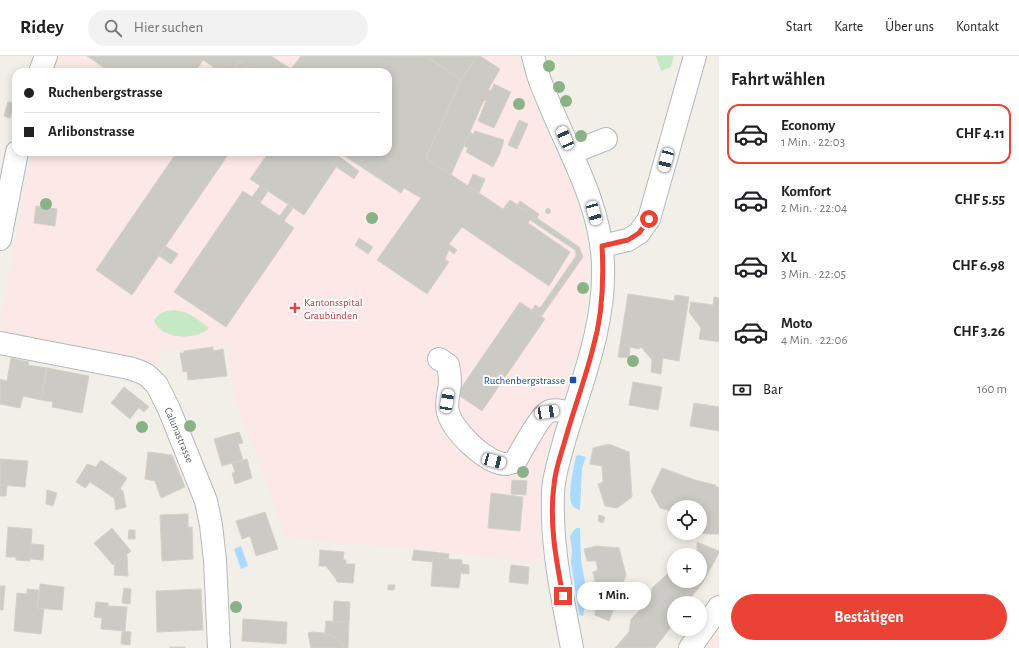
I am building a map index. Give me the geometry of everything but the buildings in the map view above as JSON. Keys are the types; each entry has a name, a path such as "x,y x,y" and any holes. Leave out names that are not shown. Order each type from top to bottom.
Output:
{"street":[{"path":"42,68 46,56"},
{"path":"533,56 542,88 563,146 591,201 602,246 604,282 598,329 572,414 554,484 553,504 555,553 572,648"},
{"path":"602,246 628,240 639,233 649,219 695,56"},
{"path":"563,146 606,139"},
{"path":"1,232 10,159"},
{"name":"Calunastrasse","path":"0,343 129,368 148,376 157,385 169,409 206,501 211,525 215,560 219,648"},
{"path":"439,359 448,366 450,381 447,401 448,410 454,426 474,448 494,461 505,464 515,462 547,412 558,410 572,414"},
{"path":"690,648 719,607"}],"shaded area":[{"name":"Kantonsspital Graubünden","path":"63,56 519,56 533,100 571,185 579,208 588,249 588,288 582,337 541,471 539,514 543,563 411,548 373,546 286,537 236,401 227,346 162,351 158,371 4,334 0,327 31,156 392,156 392,68 59,68"},
{"path":"719,627 719,648 704,648 706,645"}],"green space":[{"path":"656,56 674,56 671,67 661,71"},
{"path":"177,310 184,312 196,318 209,328 196,335 187,336 171,335 163,332 154,320 161,313"}],"water":[{"path":"579,455 586,457 582,468 580,510 573,506 570,498 575,460 576,456"},
{"path":"577,528 580,528 581,559 587,596 583,616 579,615 571,562 572,551 570,536"},
{"path":"241,546 248,566 241,569 234,549"}],"place":[{"name":"Kantonsspital Graubünden","path":"295,308"},
{"name":"Ruchenbergstrasse","path":"573,380"}],"route":[{"path":"563,596 555,553 553,526 554,484 570,422 598,329 604,282 602,246 628,240 639,233 649,219"}]}
